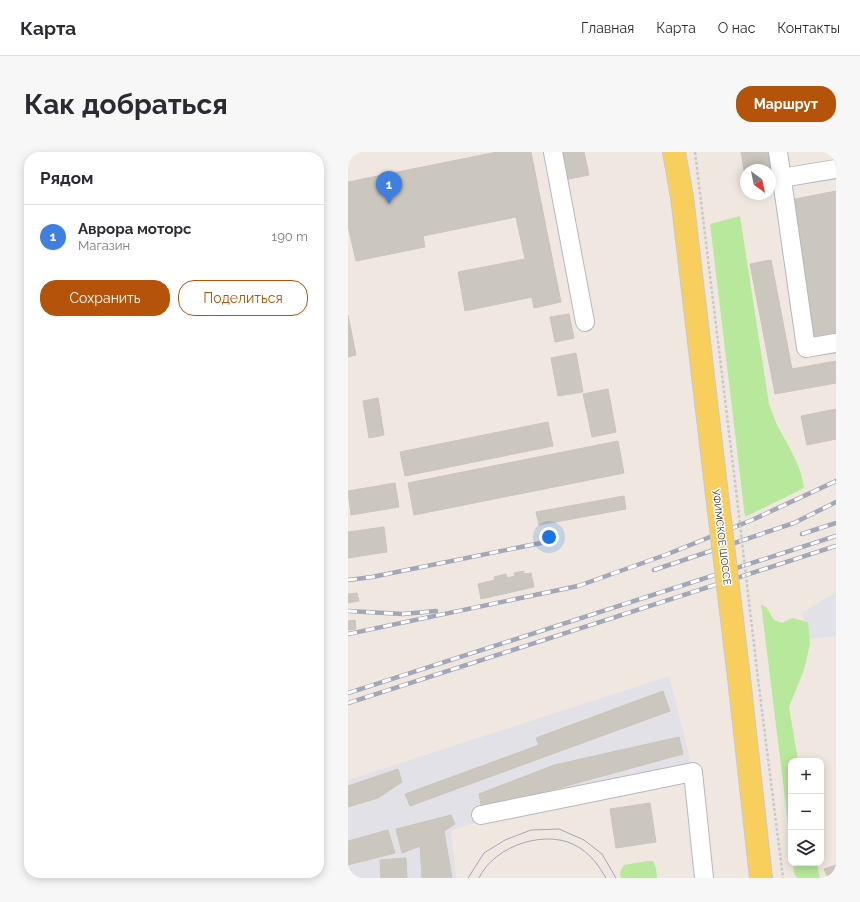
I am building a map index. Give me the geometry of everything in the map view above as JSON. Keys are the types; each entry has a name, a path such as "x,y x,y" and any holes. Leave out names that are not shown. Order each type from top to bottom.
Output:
{"main road":[{"name":"УФИМСКОЕ ШОССЕ","path":"666,152 682,197"},
{"name":"УФИМСКОЕ ШОССЕ","path":"674,152 726,492 749,678 762,876"}],"lane":[{"path":"553,152 585,322"},
{"path":"778,152 806,348 836,343"},
{"path":"781,178 836,169"},
{"path":"481,814 693,772 704,878"}],"path":[{"path":"695,152 726,492 749,678 783,878"}],"shaded area":[{"path":"836,592 836,636 808,639 802,613"},
{"path":"669,676 691,762 451,830 456,878 348,878 348,780"}],"green space":[{"path":"740,216 769,404 777,425 797,463 804,488 745,517 710,224"},
{"path":"761,604 767,608 774,620 782,623 792,618 808,622 810,644 804,670 789,707 798,758 788,758 788,823"},
{"path":"653,861 656,868 657,878 621,878 620,873 624,865"},
{"path":"793,866 818,866 820,878 797,878 794,873"}],"building":[{"path":"497,152 531,152 561,302 534,308 532,297 465,311 458,272 525,259 516,217 423,236 425,247 356,261 348,226 348,182"},
{"path":"553,152 584,152 589,175 559,181"},
{"path":"741,152 768,152 770,164 743,164"},
{"path":"836,191 836,334 814,338 790,200"},
{"path":"771,260 792,369 836,361 836,383 775,394 750,264"},
{"path":"569,314 574,338 555,342 550,317"},
{"path":"348,315 356,355 348,357"},
{"path":"576,353 583,392 558,396 551,358"},
{"path":"608,389 616,432 592,437 583,394"},
{"path":"378,398 384,435 369,438 363,401"},
{"path":"836,409 836,439 807,445 801,416"},
{"path":"548,422 553,446 405,476 400,452"},
{"path":"618,441 624,473 414,515 408,483"},
{"path":"395,483 399,507 351,515 348,491"},
{"path":"624,496 626,509 539,525 536,512"},
{"path":"384,527 387,552 348,558 348,532"},
{"path":"524,571 524,574 531,573 534,587 481,599 478,584 495,580 494,577 506,574 507,578 515,576 514,573"},
{"path":"357,593 359,601 348,603 348,594"},
{"path":"355,620 356,629 348,630 348,621"},
{"path":"663,691 670,711 410,806 405,794 539,745 536,738"},
{"path":"679,737 683,754 482,809 479,794 554,765"},
{"path":"398,769 402,782 378,798 348,807 348,786"},
{"path":"650,803 656,842 616,848 610,809"},
{"path":"451,815 455,824 444,831 452,878 422,878 420,846 402,853 396,829"},
{"path":"388,830 395,853 348,865 348,841"},
{"path":"406,858 407,878 381,878 380,860"},
{"path":"836,865 836,872 827,876 824,869"}],"tram line":[{"path":"468,878 484,853 505,840 531,830 559,829 584,840 602,854 616,878"},
{"path":"479,878 486,866 509,848 538,840 553,839 567,842 580,848 595,862 606,878"}],"railway":[{"path":"348,634 578,586 668,554 752,520 836,481"},
{"path":"654,570 794,523 836,502"},
{"path":"802,534 836,523"},
{"path":"348,693 836,536"},
{"path":"348,580 372,577 541,543"},
{"path":"348,703 836,546"},
{"path":"348,611 403,614 436,611"}],"place":[{"name":"Аврора моторс","path":"389,204"}]}
